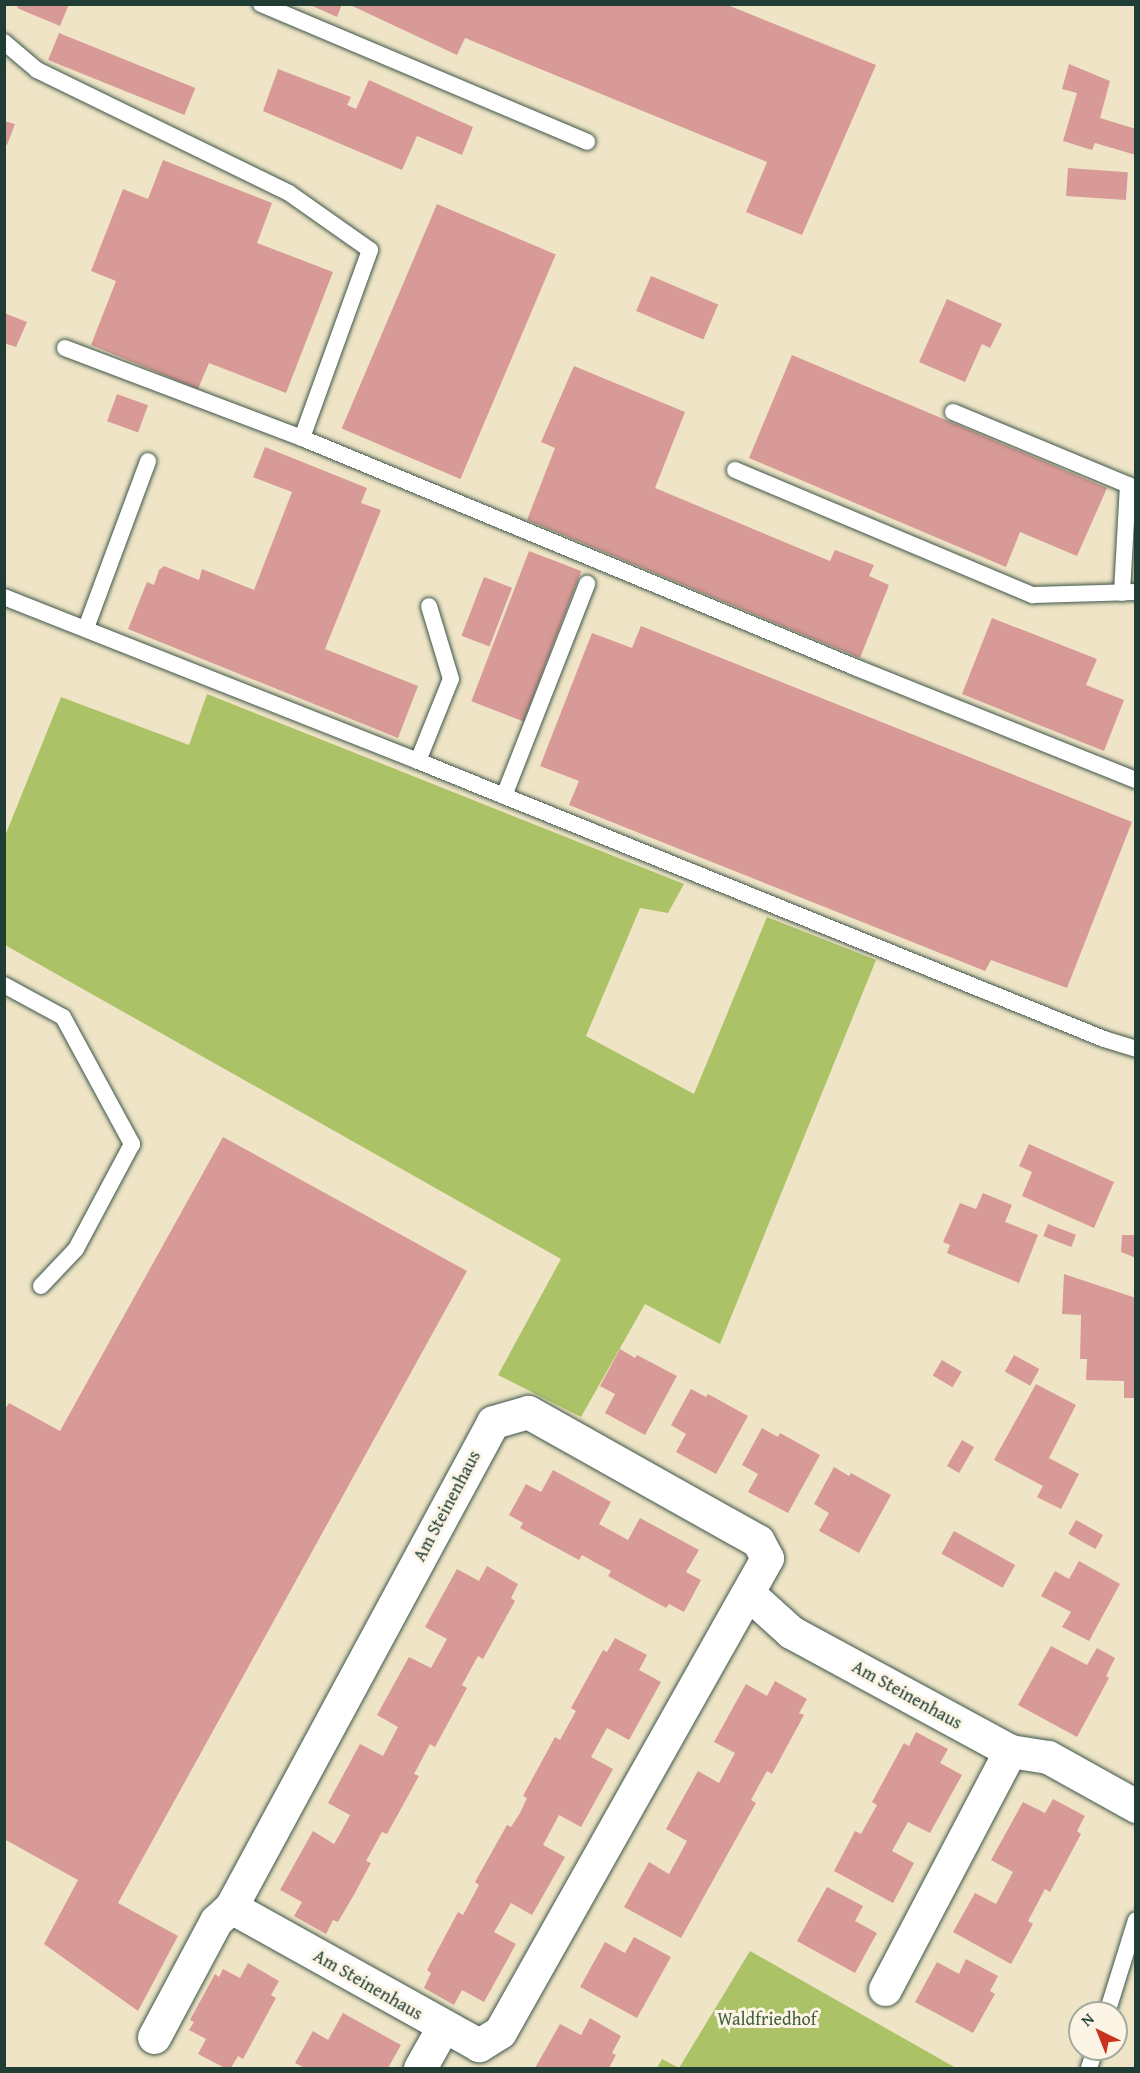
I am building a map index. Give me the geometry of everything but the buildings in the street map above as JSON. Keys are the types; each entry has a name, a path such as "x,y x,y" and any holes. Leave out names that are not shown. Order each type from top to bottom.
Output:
{"street":[{"name":"Am Steinenhaus","path":"154,2037 216,1921 231,1907 493,1422 528,1412 758,1541 767,1558 749,1593 500,2032 479,2045 231,1907"},
{"name":"Am Steinenhaus","path":"749,1593 791,1632 1010,1751 1048,1757 1136,1806"},
{"path":"885,1989 1010,1751"},
{"name":"Am Steinenhaus","path":"420,2068 443,2027"}],"lane":[{"path":"261,4 587,142"},
{"path":"4,42 37,70 289,193 370,250 302,438"},
{"path":"65,348 302,438 857,668 1136,780"},
{"path":"735,470 1033,595 1129,592 1128,484 954,412"},
{"path":"86,628 148,461"},
{"path":"504,796 587,584"},
{"path":"4,597 418,761 1104,1039 1136,1049"},
{"path":"418,761 451,679 429,606"},
{"path":"4,985 63,1017 132,1144 76,1249 41,1286"},
{"path":"1111,2001 1136,1920"}],"green space":[{"path":"207,694 684,884 668,913 640,908 586,1036 694,1094 767,917 876,960 720,1344 645,1304 581,1417 498,1375 561,1259 5,945 5,836 61,697 189,745"},
{"name":"Waldfriedhof","path":"750,1951 956,2068 679,2068"},
{"path":"662,2059 679,2068 657,2068"}]}
